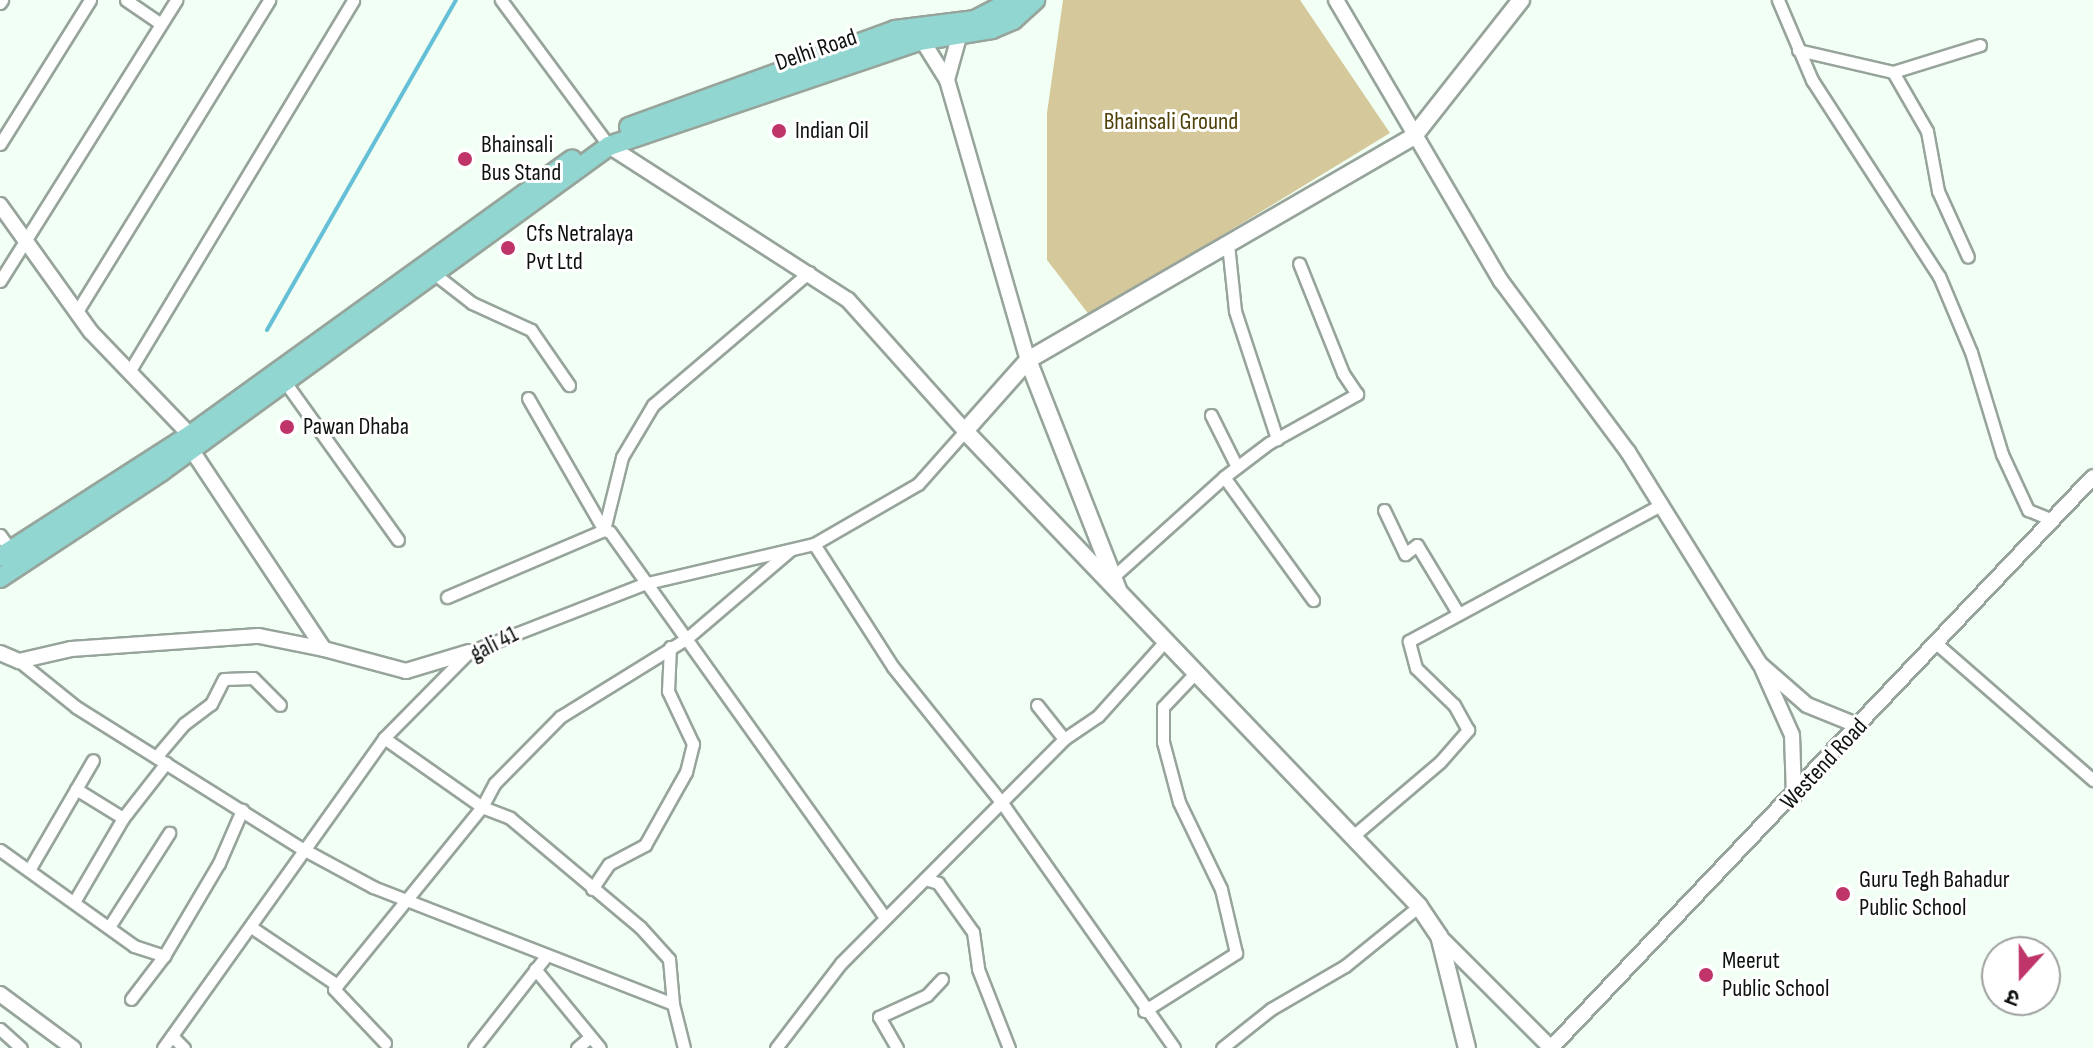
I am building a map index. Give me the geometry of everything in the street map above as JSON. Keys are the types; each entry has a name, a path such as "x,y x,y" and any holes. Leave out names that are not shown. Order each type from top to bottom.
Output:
{"main road":[{"path":"963,29 1013,0"},
{"path":"963,29 1013,20 1035,0"},
{"path":"1467,1048 1439,936 1419,906 1167,639 1122,600 965,431 1028,360 1414,136 1521,0"},
{"name":"Delhi Road","path":"606,142 917,34 963,29"},
{"path":"4,547 190,442 285,382 606,142"},
{"path":"0,578 190,442 373,298 606,142"},
{"path":"1028,360 1122,600"}],"street":[{"path":"0,144 90,0"},
{"path":"126,0 161,24"},
{"path":"0,281 26,245 176,0"},
{"path":"76,313 269,0"},
{"path":"129,372 353,0"},
{"path":"501,0 606,142 848,300 965,431"},
{"path":"1336,0 1501,281 1661,505 1760,664 1792,735 1794,796"},
{"path":"1778,0 1812,80 1939,276 1971,352 2002,454 2028,510 2053,520"},
{"path":"947,80 963,29"},
{"path":"917,34 947,80 1028,360"},
{"path":"1798,50 1893,72 1980,45"},
{"path":"1893,72 1927,131 1938,191 1968,257"},
{"path":"0,205 76,313 190,442 324,649"},
{"path":"1228,244 1235,311 1277,439"},
{"path":"1113,577 1237,467 1277,439 1357,394 1343,373 1299,263"},
{"path":"432,272 472,303 531,330 569,385"},
{"path":"604,530 622,457 653,405 809,272"},
{"path":"285,382 398,540"},
{"path":"528,398 604,530 686,639 885,918"},
{"path":"1211,415 1237,467"},
{"name":"gali 41","path":"163,1048 251,927 301,848 384,738 469,652 643,584 814,544 918,484 965,431"},
{"path":"1224,477 1313,600"},
{"name":"Westend Road","path":"1551,1048 1794,796 2093,477"},
{"path":"1353,836 1440,762 1468,730 1454,705 1416,668 1409,641 1661,505"},
{"path":"1384,510 1405,554 1417,545 1458,613"},
{"path":"447,597 604,530"},
{"path":"814,544 902,678 1002,803 1144,1011 1174,1048"},
{"path":"384,1046 334,989 482,807 495,783 560,717 686,639 792,548"},
{"path":"19,661 71,649 259,636 324,649 406,671 469,652"},
{"path":"776,1048 841,963 1064,739 1098,716 1167,639"},
{"path":"1937,644 2093,780"},
{"path":"592,889 609,864 645,845 686,772 693,744 668,691 670,647"},
{"path":"0,653 19,661 76,707 301,848 405,899 673,1004"},
{"path":"1760,664 1807,705 1859,726"},
{"path":"1144,1011 1236,953 1221,889 1179,802 1163,742 1163,707 1176,687 1197,671"},
{"path":"74,902 123,818 184,724 211,704 224,679 253,678 280,705"},
{"path":"1037,705 1064,739"},
{"path":"384,738 482,807 510,818 640,927 669,959 673,1004 684,1048"},
{"path":"29,870 93,760"},
{"path":"76,789 123,818"},
{"path":"131,999 164,956 219,863 242,810"},
{"path":"109,927 169,833"},
{"path":"0,850 134,946 164,956"},
{"path":"925,879 938,883 973,932 978,969 1009,1048"},
{"path":"1222,1048 1271,1009 1368,950 1419,906"},
{"path":"251,927 337,985"},
{"path":"1439,936 1551,1048"},
{"path":"474,1048 547,955"},
{"path":"535,969 600,1048"},
{"path":"897,1048 879,1017 927,995 942,979"},
{"path":"0,994 73,1048"},
{"path":"0,1029 21,1048"},
{"path":"172,1036 184,1048"},
{"path":"577,1048 590,1037"}],"green space":[{"name":"Bhainsali Ground","path":"1063,0 1300,0 1390,133 1090,316 1047,260 1047,113"}],"waterway":[{"path":"267,330 456,0"}],"place":[{"name":"Indian Oil","path":"779,131"},
{"name":"Bhainsali Bus Stand","path":"465,159"},
{"name":"Cfs Netralaya Pvt Ltd","path":"508,248"},
{"name":"Pawan Dhaba","path":"287,427"},
{"name":"Guru Tegh Bahadur Public School","path":"1843,894"},
{"name":"Meerut Public School","path":"1706,975"}]}
